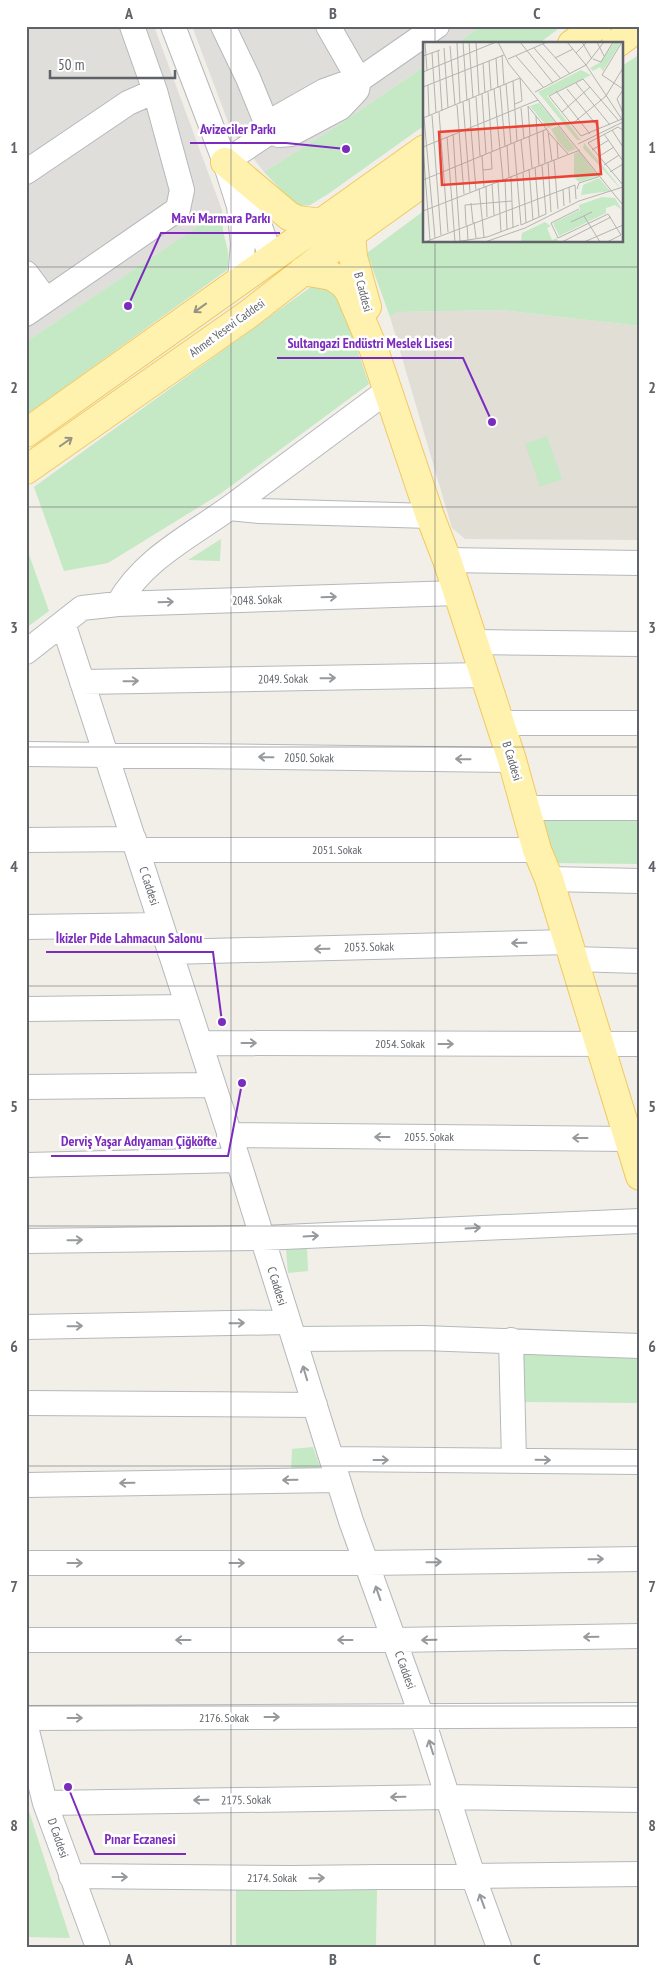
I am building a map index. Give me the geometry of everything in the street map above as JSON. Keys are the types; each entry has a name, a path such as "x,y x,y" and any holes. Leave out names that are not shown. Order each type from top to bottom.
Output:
{"main road":[{"path":"575,42 596,26"},
{"path":"619,42 640,26"},
{"path":"26,433 423,150"},
{"path":"225,162 289,216 298,220 321,223"},
{"name":"Ahmet Yesevi Caddesi","path":"26,470 250,313 351,234 423,182"},
{"name":"B Caddesi","path":"351,234 353,257 372,330 374,350"},
{"path":"250,313 269,277 272,259"},
{"name":"B Caddesi","path":"303,271 332,276 344,284 350,293 374,350 485,675 527,808 537,850 549,879 600,1045 630,1124 640,1176"}],"street":[{"path":"26,314 178,209 182,190 155,92 132,26"},
{"path":"173,26 225,162 239,206 243,232 240,280"},
{"path":"223,26 248,78 270,132"},
{"path":"328,26 359,80"},
{"path":"225,162 270,132 280,116 324,91 359,80 437,26"},
{"path":"26,172 128,103 155,92"},
{"path":"225,162 250,202 272,259"},
{"path":"26,273 46,300"},
{"path":"118,604 128,586 147,566 387,391"},
{"path":"229,508 259,511 430,516"},
{"path":"447,560 640,563"},
{"name":"2048. Sokak","path":"26,652 82,608 118,604 457,593"},
{"name":"C Caddesi","path":"63,623 238,1160 335,1470 422,1717 473,1876 499,1947"},
{"path":"474,642 640,644"},
{"name":"2049. Sokak","path":"82,682 485,675"},
{"path":"500,723 640,723"},
{"name":"2050. Sokak","path":"26,754 512,760"},
{"path":"527,808 640,808"},
{"name":"2051. Sokak","path":"26,840 135,845 537,850"},
{"path":"549,879 640,881"},
{"path":"26,927 161,925"},
{"name":"2053. Sokak","path":"170,952 570,951 640,961"},
{"path":"26,1009 188,1007"},
{"name":"2054. Sokak","path":"200,1043 640,1044"},
{"path":"26,1087 213,1085"},
{"name":"2055. Sokak","path":"229,1136 630,1124"},
{"path":"26,1165 238,1160"},
{"path":"26,1240 262,1238 640,1220"},
{"path":"26,1327 291,1330 423,1338 640,1346"},
{"path":"511,1340 514,1460"},
{"path":"26,1404 315,1405"},
{"path":"26,1484 514,1460 640,1462"},
{"path":"26,1563 368,1564 640,1559"},
{"path":"26,1640 394,1640 640,1636"},
{"name":"2176. Sokak","path":"26,1718 640,1715"},
{"name":"D Caddesi","path":"26,1727 32,1774 45,1803 98,1947"},
{"name":"2175. Sokak","path":"45,1803 447,1797 640,1800"},
{"name":"2174. Sokak","path":"71,1876 292,1878 640,1874"}],"shaded area":[{"path":"26,26 154,26 222,210 26,342"},
{"path":"192,26 481,26 459,42 423,42 423,67 337,126 264,172 231,130"},
{"path":"502,310 640,326 640,540 465,539 452,528 390,317 397,312"}],"green space":[{"path":"481,26 562,26 541,42 459,42"},
{"path":"640,54 640,326 502,310 397,312 390,317 367,253 423,211 423,242 624,242 624,65"},
{"path":"423,67 423,126 310,205 302,206 294,203 264,172 337,126"},
{"path":"222,210 222,223 228,254 227,270 26,415 26,342"},
{"path":"315,284 336,287 369,384 220,494 108,563 64,571 34,487"},
{"path":"547,436 562,479 540,487 525,444"},
{"path":"221,539 220,561 188,560"},
{"path":"26,546 49,611 26,628"},
{"path":"532,812 640,812 640,864 549,863"},
{"path":"307,1248 308,1271 288,1273 286,1249"},
{"path":"640,1348 640,1403 524,1402 524,1349"},
{"path":"313,1447 321,1470 291,1472 292,1449"},
{"path":"26,1802 70,1938 26,1937"},
{"path":"236,1889 377,1889 376,1945 236,1945"}],"place":[{"name":"Avizeciler Parkı","path":"346,149"},
{"name":"Mavi Marmara Parkı","path":"128,306"},
{"name":"Sultangazi Endüstri Meslek Lisesi","path":"492,422"},
{"name":"İkizler Pide Lahmacun Salonu","path":"222,1022"},
{"name":"Derviş Yaşar Adıyaman Çiğköfte","path":"242,1083"},
{"name":"Pınar Eczanesi","path":"68,1787"}]}
